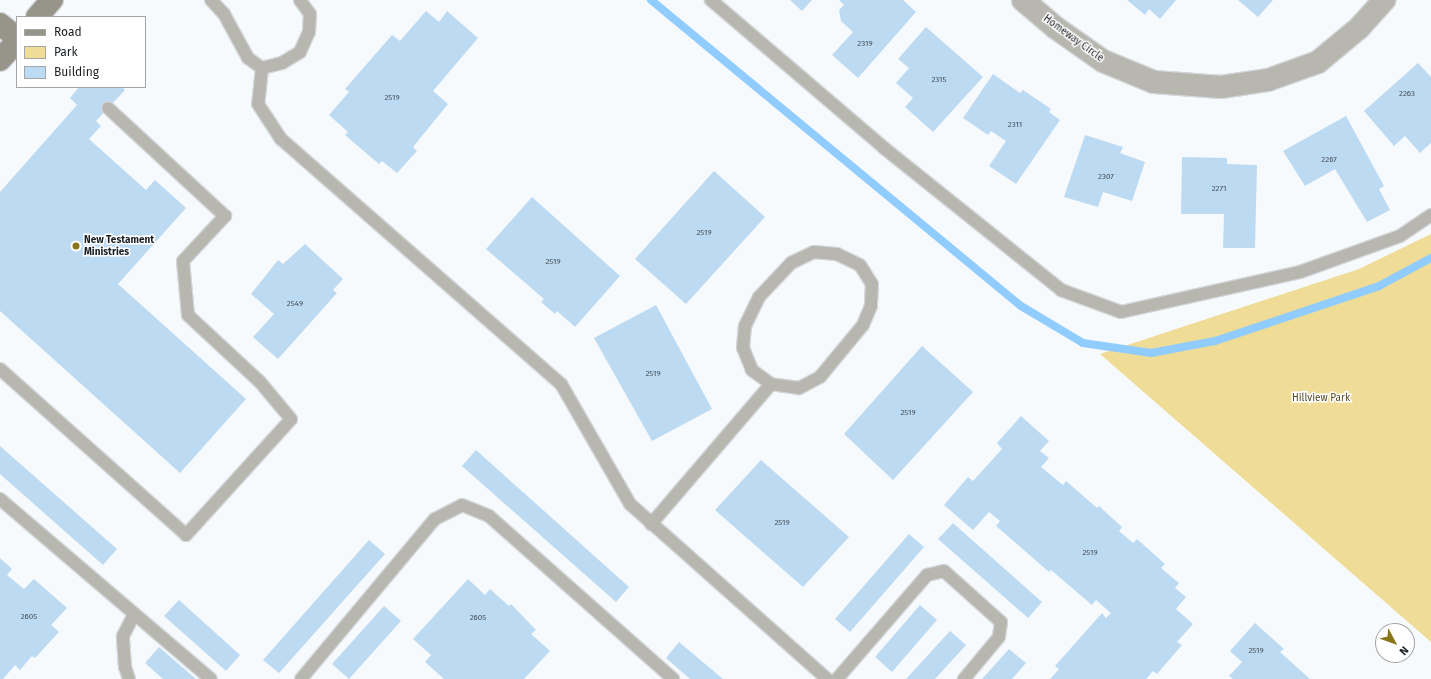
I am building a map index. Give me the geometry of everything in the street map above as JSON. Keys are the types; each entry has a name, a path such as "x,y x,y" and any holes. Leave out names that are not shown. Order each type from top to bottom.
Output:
{"main road":[{"path":"38,16 52,0"},
{"path":"0,24 16,37"},
{"path":"0,60 16,42"}],"street":[{"name":"Homeway Circle","path":"1023,0 1056,28 1103,61 1154,82 1221,87 1268,80 1318,62 1359,28 1384,0"}],"lane":[{"path":"211,0 224,14 248,58 262,68 282,63 300,52 309,32 310,14 300,0"},
{"path":"711,0 884,148 1061,290 1121,312 1300,272 1400,236 1431,214"},
{"path":"262,68 258,104 281,139 561,384 630,504 827,679"},
{"path":"0,369 186,535 291,419 260,382 188,315 183,261 225,216 108,108"},
{"path":"814,252 837,254 860,265 872,284 871,306 863,325 820,377 799,388 771,384 752,370 743,348 745,326 760,297 791,263 814,252"},
{"path":"651,524 771,384"},
{"path":"0,499 211,679"},
{"path":"301,679 435,519 462,505 489,516 673,679"},
{"path":"837,679 927,575 944,571 1001,622 999,638 964,679"},
{"path":"129,679 125,667 123,636 134,614"}],"green space":[{"name":"Hillview Park","path":"1431,234 1431,642 1415,628 1415,623 1409,623 1100,354 1359,269"}],"building":[{"path":"790,0 812,0 802,11"},
{"path":"839,0 903,0 916,12 858,78 832,55 853,32 841,21 839,10 844,5"},
{"path":"1127,0 1176,0 1160,19 1149,9 1145,15"},
{"path":"1238,0 1273,0 1258,17"},
{"path":"426,11 439,22 447,11 478,38 433,91 448,104 413,147 417,151 397,173 382,161 379,164 345,135 348,132 329,115 349,92 345,89 392,35 400,41"},
{"path":"926,27 983,77 933,132 905,107 913,98 896,83 909,68 898,59"},
{"path":"1418,63 1431,77 1431,143 1420,153 1405,136 1394,146 1364,111"},
{"path":"993,74 1020,93 1023,90 1051,109 1049,112 1060,120 1016,184 989,166 1006,141 991,131 988,135 963,118"},
{"name":"New Testament Ministries","path":"78,88 123,88 125,90 96,121 101,126 89,139 146,190 155,180 186,208 118,284 246,399 180,473 0,311 0,192 77,105 70,98"},
{"path":"1346,116 1384,186 1379,189 1390,210 1367,222 1335,169 1305,186 1283,151"},
{"path":"1085,135 1123,147 1120,153 1145,162 1132,201 1103,192 1098,207 1064,197"},
{"path":"1182,157 1227,158 1227,164 1257,165 1255,248 1223,248 1224,214 1181,214"},
{"path":"714,171 765,217 686,304 635,259"},
{"path":"532,197 620,276 575,327 557,311 555,314 541,302 544,299 486,249"},
{"path":"305,244 343,279 333,290 337,293 278,359 253,337 274,314 251,294 278,260 283,264"},
{"path":"656,305 712,409 652,441 594,338"},
{"path":"922,346 973,392 893,480 844,434"},
{"path":"1021,416 1049,441 1040,451 1049,458 1041,467 1063,485 1066,481 1097,508 1099,506 1122,527 1119,531 1133,543 1137,539 1165,564 1161,568 1179,583 1175,588 1186,597 1176,609 1193,624 1177,642 1182,645 1157,674 1153,671 1146,679 1050,679 1059,669 1055,666 1102,613 1106,618 1111,613 1096,600 1092,605 1051,570 1049,572 996,526 1000,521 989,512 973,530 944,505 968,477 973,481 1002,449 997,443"},
{"path":"0,446 117,549 103,565 0,474"},
{"path":"476,450 629,587 616,602 462,466"},
{"path":"761,460 849,537 803,587 715,510"},
{"path":"953,523 1042,602 1028,618 938,539"},
{"path":"909,534 924,547 850,632 835,619"},
{"path":"369,540 385,554 279,673 263,660"},
{"path":"0,558 12,569 7,575 24,589 34,579 67,608 51,625 59,632 35,658 32,656 20,670 15,665 3,679 0,679"},
{"path":"468,579 485,595 490,589 509,606 511,604 536,630 531,634 550,651 524,679 444,679 425,662 431,655 413,639"},
{"path":"179,600 240,655 226,671 164,616"},
{"path":"920,605 937,620 892,672 875,657"},
{"path":"384,606 401,621 349,679 332,664"},
{"path":"1255,623 1284,649 1280,652 1310,679 1233,679 1229,676 1242,662 1230,651"},
{"path":"950,631 966,645 935,679 906,679"},
{"path":"679,642 723,679 690,679 666,658"},
{"path":"159,647 196,679 163,679 145,663"},
{"path":"1009,649 1026,663 1012,679 982,679"}],"waterway":[{"path":"651,0 1021,306 1083,343 1151,353 1215,341 1379,286 1431,258"}],"place":[{"name":"New Testament Ministries","path":"76,246"}]}
